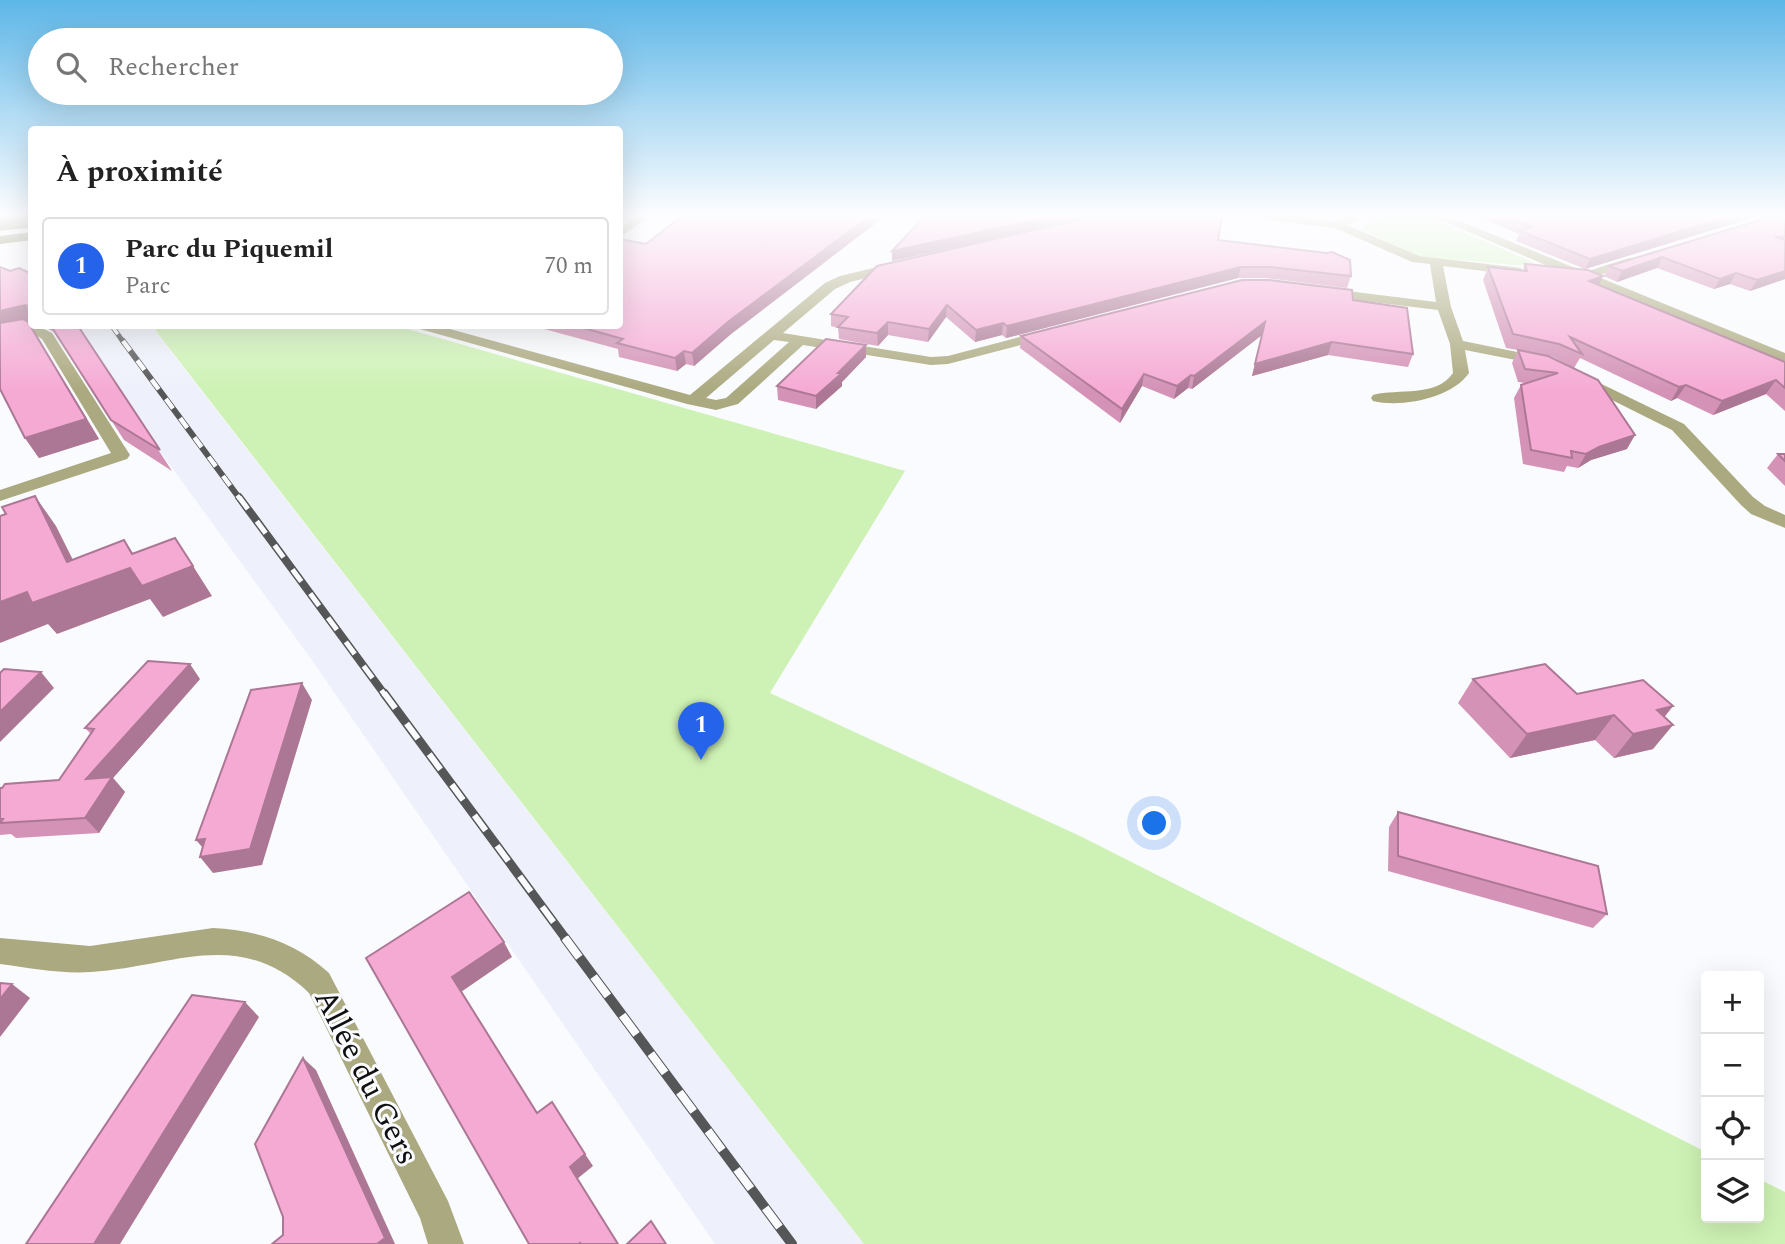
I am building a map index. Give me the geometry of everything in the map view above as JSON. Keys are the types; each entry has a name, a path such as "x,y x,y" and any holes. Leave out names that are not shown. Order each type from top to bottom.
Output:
{"street":[{"path":"693,401 837,282 868,274"},
{"path":"1379,398 1424,394 1453,384 1461,373 1457,344 1444,307 1438,274"},
{"path":"1562,274 1590,274"},
{"path":"1579,274 1785,358"},
{"path":"1307,290 1444,307"},
{"path":"436,329 693,401 716,405 732,401 800,340"},
{"path":"467,337 480,329"},
{"path":"0,339 38,330 47,336 121,455 0,496"},
{"path":"770,335 930,361 948,359 1058,331"},
{"path":"1457,344 1527,357 1562,370 1678,427 1747,501 1785,522"},
{"name":"Allée du Gers","path":"0,951 58,958 90,958 213,941 233,941 268,949 299,964 319,983 436,1213 446,1244"}],"shaded area":[{"path":"77,329 153,329 864,1244 715,1244 309,656 149,436"}],"green space":[{"path":"408,329 905,471 770,693 1080,836 1701,1149 1701,1223 1764,1223 1764,1182 1785,1192 1785,1244 864,1244 155,330"}],"building":[{"path":"0,274 28,274 28,306 0,311"},
{"path":"623,274 792,274 729,321 692,353 684,351 675,358 617,343 623,339 587,329 623,329"},
{"path":"869,274 1213,274 1007,326 1003,323 976,330 947,305 929,329 888,322 877,333 838,327 848,317 831,314"},
{"path":"1491,274 1598,274 1603,276 1589,281 1785,362 1785,388 1776,380 1722,401 1686,385 1679,387 1570,337 1582,354 1559,344 1513,334"},
{"path":"1707,274 1733,274 1720,279"},
{"path":"1739,274 1776,274 1757,280"},
{"path":"1242,280 1269,280 1352,290 1353,300 1407,308 1413,354 1332,342 1255,364 1265,322 1177,386 1144,374 1122,409 1021,336"},
{"path":"23,319 28,322 28,329 32,329 86,419 25,438 0,389 0,323"},
{"path":"53,329 80,329 160,450 111,420"},
{"path":"826,339 866,345 838,373 842,373 816,396 777,386"},
{"path":"1518,350 1548,356 1598,380 1635,435 1586,454 1571,451 1572,458 1531,450 1521,385 1558,373 1525,369"},
{"path":"35,496 67,562 124,540 132,554 175,538 193,566 142,586 130,568 32,603 27,592 0,602 0,516 6,514 2,507"},
{"path":"148,661 190,664 86,779 112,777 85,818 0,823 3,819 0,819 0,788 5,784 59,780 94,729 85,728"},
{"path":"1545,664 1577,694 1643,680 1673,706 1657,710 1673,725 1633,734 1614,715 1527,734 1473,679"},
{"path":"4,669 41,672 0,712 0,673"},
{"path":"302,683 250,849 200,857 205,839 196,840 251,690"},
{"path":"1398,812 1598,866 1607,914 1398,856"},
{"path":"469,892 504,942 452,977 537,1113 552,1102 585,1154 570,1167 618,1244 529,1244 366,958"},
{"path":"0,983 12,984 0,999"},
{"path":"192,995 245,1002 94,1244 26,1244"},
{"path":"303,1058 385,1238 377,1244 272,1244 283,1235 283,1217 255,1144"},
{"path":"651,1221 666,1244 627,1244"}],"railway":[{"path":"114,329 124,343"},
{"path":"123,341 240,499"},
{"path":"239,497 385,695"},
{"path":"384,693 566,939"},
{"path":"565,938 792,1244"}],"place":[{"name":"Parc du Piquemil","path":"701,760"}]}
